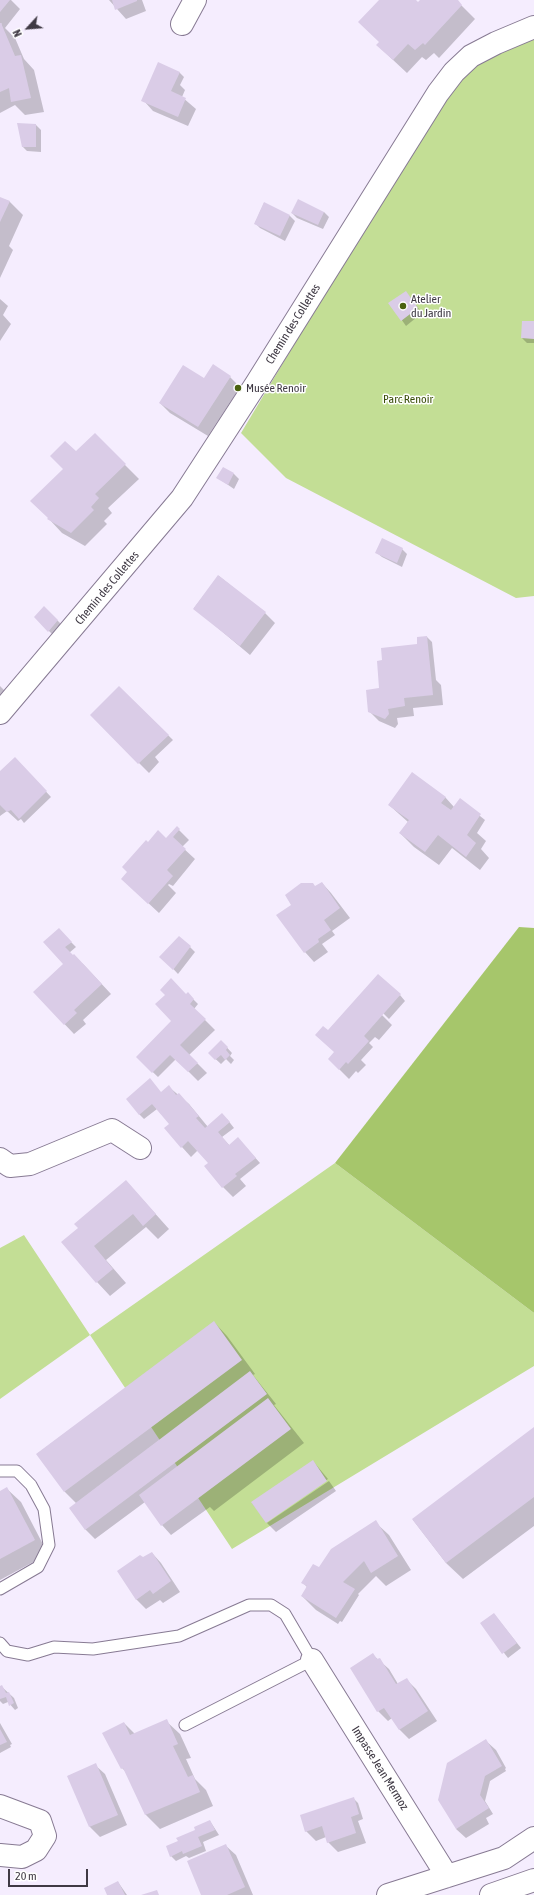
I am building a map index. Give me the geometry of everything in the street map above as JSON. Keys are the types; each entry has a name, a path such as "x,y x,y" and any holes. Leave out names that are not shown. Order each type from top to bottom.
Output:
{"street":[{"path":"182,24 195,0"},
{"name":"Chemin des Collettes","path":"0,713 182,498 256,384 438,93 454,72 478,53 496,43 534,27"},
{"path":"0,1159 10,1166 30,1164 112,1130 140,1148"},
{"name":"Impasse Jean Mermoz","path":"312,1660 447,1876"},
{"path":"0,1806 40,1821 45,1836 36,1850 22,1857 0,1855"},
{"path":"388,1895 504,1858 534,1838"},
{"path":"499,1892 534,1880"},
{"path":"499,1892 534,1888"}],"lane":[{"path":"0,1471 17,1471 32,1485 44,1509 49,1545 38,1566 0,1589"},
{"path":"0,1643 8,1651 28,1655 54,1647 93,1649 179,1636 248,1605 271,1605 285,1614 312,1660 185,1725"}],"green space":[{"name":"Parc Renoir","path":"534,38 534,596 516,598 286,478 241,433 445,93 487,49"},
{"path":"519,927 534,928 534,1313 335,1163"},
{"path":"335,1163 534,1313 534,1366 232,1549 90,1335"},
{"path":"24,1235 90,1335 0,1399 0,1248"}],"building":[{"path":"0,0 10,0 0,12"},
{"path":"112,0 137,0 137,1 115,10"},
{"path":"379,0 416,0 418,2 420,0 458,0 462,5 425,45 423,43 415,50 408,44 393,60 376,45 379,42 358,22"},
{"path":"0,23 15,56 21,55 31,98 11,102 9,88 0,92"},
{"path":"158,62 180,72 171,91 186,98 178,117 141,101"},
{"path":"17,123 36,124 36,147 22,147"},
{"path":"0,197 10,201 0,222"},
{"path":"298,199 324,212 318,225 291,213"},
{"path":"264,202 290,215 280,236 254,224"},
{"name":"Atelier du Jardin","path":"406,291 418,308 401,321 388,303"},
{"path":"522,321 534,321 534,339 521,338"},
{"path":"213,364 231,376 198,427 159,403 183,365 204,378"},
{"path":"95,433 126,464 95,494 99,498 91,507 94,510 71,533 47,519 48,518 30,501 63,469 50,456 65,441 76,451"},
{"path":"223,467 234,473 228,485 216,478"},
{"path":"382,538 403,548 397,563 375,553"},
{"path":"218,575 266,612 240,646 193,609"},
{"path":"44,606 58,620 48,632 34,617"},
{"path":"427,636 433,695 404,698 405,706 388,709 389,714 385,719 368,712 366,690 379,688 377,661 382,660 381,648 417,644 417,637"},
{"path":"119,686 169,735 138,764 90,715"},
{"path":"15,757 47,791 19,819 11,810 7,812 0,805 0,771"},
{"path":"412,772 446,797 441,803 451,810 460,798 481,814 467,835 476,843 466,857 438,835 425,852 399,833 409,820 388,805"},
{"path":"177,826 180,829 173,837 186,849 167,870 173,876 148,904 121,879 127,872 122,867 146,840 148,842 158,830 166,838"},
{"path":"322,882 340,908 324,920 331,930 318,939 319,942 304,953 276,915 291,905 285,895 301,883 313,883 315,886"},
{"path":"59,928 72,942 65,947 73,955 74,954 102,984 74,1010 77,1013 64,1025 33,992 63,964 43,942"},
{"path":"179,936 191,946 173,970 159,957"},
{"path":"378,974 401,994 364,1036 369,1041 348,1064 346,1062 339,1070 328,1059 334,1052 315,1035 323,1026 328,1030"},
{"path":"171,978 186,994 188,992 194,999 190,1004 206,1019 180,1045 198,1063 188,1072 170,1055 152,1073 136,1057 171,1021 155,1004 165,995 160,990"},
{"path":"221,1040 228,1047 226,1050 230,1055 225,1060 221,1055 215,1060 208,1053"},
{"path":"150,1078 161,1092 169,1085 176,1095 179,1093 199,1116 196,1118 205,1128 222,1113 230,1122 218,1132 229,1145 238,1137 256,1158 235,1174 237,1176 222,1188 204,1166 208,1163 188,1141 181,1148 164,1128 169,1124 152,1104 139,1115 126,1099"},
{"path":"126,1180 156,1214 143,1226 133,1214 94,1246 113,1269 96,1283 61,1242 78,1228 74,1224"},
{"path":"214,1321 242,1360 64,1492 36,1454"},
{"path":"250,1371 267,1394 85,1530 69,1508"},
{"path":"268,1398 291,1429 161,1526 139,1495"},
{"path":"534,1427 534,1497 446,1563 412,1519"},
{"path":"313,1460 327,1481 266,1523 251,1502"},
{"path":"7,1487 35,1540 0,1559 0,1491"},
{"path":"376,1520 398,1556 371,1573 364,1561 343,1582 355,1589 336,1618 301,1596 307,1586 301,1583 313,1564 319,1567 331,1549"},
{"path":"152,1552 171,1581 153,1594 150,1590 136,1600 117,1571 140,1555 143,1557"},
{"path":"494,1613 517,1643 502,1654 480,1623"},
{"path":"373,1653 377,1659 380,1658 396,1684 407,1678 428,1711 399,1730 384,1708 377,1712 350,1668"},
{"path":"2,1685 6,1693 9,1692 14,1703 9,1706 6,1697 0,1699 0,1686"},
{"path":"167,1719 178,1744 173,1746 188,1777 193,1775 200,1792 145,1815 123,1768 121,1769 102,1733 124,1722 130,1735"},
{"path":"0,1729 7,1742 0,1745"},
{"path":"486,1739 502,1766 485,1776 480,1795 489,1808 456,1829 438,1800 447,1763"},
{"path":"96,1763 118,1815 89,1827 67,1776"},
{"path":"354,1797 359,1814 351,1817 356,1833 327,1843 322,1826 305,1832 300,1815"},
{"path":"210,1820 215,1830 198,1837 202,1846 183,1854 182,1851 170,1857 166,1846 178,1841 176,1838 195,1830 194,1827"},
{"path":"226,1844 245,1887 227,1895 201,1895 187,1861"},
{"path":"118,1881 125,1895 107,1895 104,1888"},
{"path":"157,1890 159,1895 141,1895"}],"place":[{"name":"Atelier du Jardin","path":"403,306"},
{"name":"Musée Renoir","path":"238,388"}]}
